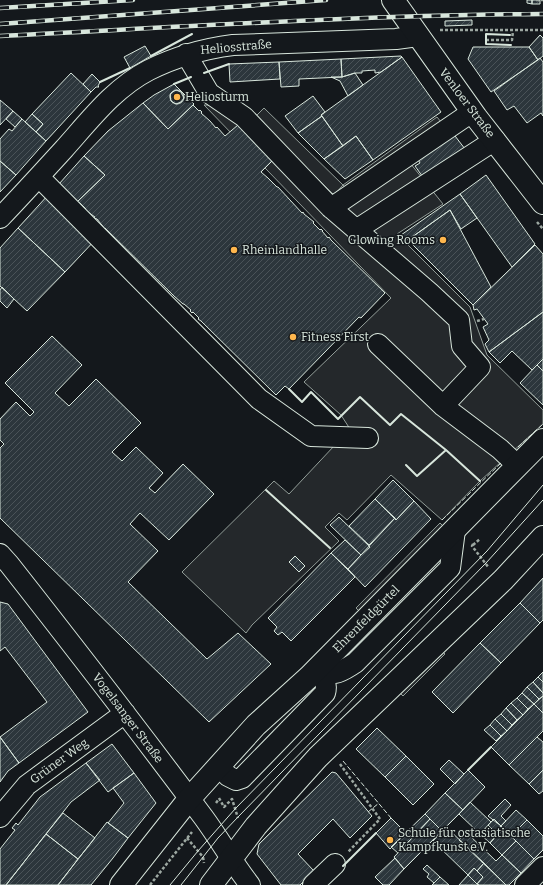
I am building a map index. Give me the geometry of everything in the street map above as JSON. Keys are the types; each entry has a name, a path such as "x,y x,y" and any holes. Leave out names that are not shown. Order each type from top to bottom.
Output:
{"main road":[{"name":"Venloer Straße","path":"393,0 472,112 543,203"},
{"name":"Ehrenfeldgürtel","path":"121,885 189,798 266,715 317,668 543,440"},
{"path":"211,885 256,826 327,748 503,580 543,537"}],"street":[{"name":"Heliosstraße","path":"0,218 39,177 101,107 125,86 147,71 186,54 207,48 233,45 396,39 418,36"},
{"path":"186,54 209,93 244,117 331,208 429,292 459,320 462,346 480,367 443,406"},
{"path":"331,208 472,112"},
{"path":"356,230 495,140"},
{"path":"39,177 259,399 311,436 368,438"},
{"path":"378,344 443,406 500,449 512,452 521,462"},
{"name":"Vogelsanger Straße","path":"3,564 125,713 189,798 250,885"},
{"name":"Grüner Weg","path":"0,816 27,785 125,713"},
{"path":"313,885 341,858"},
{"path":"525,885 543,867"}],"path":[{"path":"536,0 543,0"},
{"path":"418,36 437,30 543,30"},
{"path":"486,40 512,40 513,30"},
{"path":"480,539 472,546 490,568 503,580"},
{"path":"327,748 380,819 341,858"},
{"path":"213,773 224,806 232,799 239,820"},
{"path":"150,885 187,838"},
{"path":"192,844 203,857 204,862"}],"shaded area":[{"path":"204,105 239,105 344,206 410,163 443,204 397,234 470,307 487,355 543,410 543,424 480,481 442,520 391,475 347,520 339,513 325,527 339,541 252,625 246,633 182,572 274,481 289,494 350,429 341,415 304,382 391,298"},
{"path":"264,108 343,185 334,195 255,117"},
{"path":"437,117 441,122 346,188 343,185"},
{"path":"440,523 444,527 360,612 356,608"},
{"path":"441,650 445,654 403,696 399,692"}],"building":[{"path":"527,0 532,0 532,4 527,3"},
{"path":"532,0 540,0 540,4 532,4"},
{"path":"472,20 472,25 445,26 445,21"},
{"path":"540,35 543,38 543,56 538,60 529,47"},
{"path":"145,46 151,56 130,68 124,57"},
{"path":"473,47 529,47 538,60 491,92 468,59"},
{"path":"402,57 381,72 375,73 375,70 362,71 362,73 355,73 342,77 341,59"},
{"path":"402,57 441,112 373,160 356,136 343,146 321,115"},
{"path":"540,58 543,62 543,116 541,113 527,123 514,106 507,110 494,91"},
{"path":"341,59 342,77 299,79 299,86 281,87 279,62"},
{"path":"279,62 280,79 230,82 229,64"},
{"path":"71,73 91,92 46,141 36,132 43,124 32,114"},
{"path":"355,73 363,85 348,96 340,81 331,77 342,77"},
{"path":"92,74 100,82 99,87 96,87 91,92 83,84"},
{"path":"174,84 194,104 168,129 143,103","holes":["176,90 181,92 184,98 181,102 176,104 171,101 171,93"]},
{"name":"Heliosturm","path":"177,90 182,92 184,97 182,102 177,104 172,102 170,97 172,92"},
{"path":"313,96 325,112 321,115 322,116 298,133 285,116"},
{"path":"0,100 13,111 0,125"},
{"name":"Rheinlandhalle","path":"143,103 168,129 193,105 199,111 200,110 202,112 201,113 225,136 238,125 273,160 261,172 278,187 302,213 303,212 314,222 313,223 323,231 328,238 329,237 385,293 361,318 359,317 289,389 285,386 276,395 198,319 199,318 193,312 192,313 190,311 191,310 174,296 105,229 97,219 94,218 95,217 77,202 105,175 84,156 108,131"},
{"path":"13,111 22,119 15,127 6,119"},
{"path":"32,114 43,124 36,132 25,122"},
{"path":"322,116 343,146 324,159 298,133"},
{"path":"22,119 46,141 16,175 0,161 0,139 9,129 12,131"},
{"path":"452,132 465,149 425,180 415,166 420,163 417,158"},
{"path":"356,136 373,160 345,179 324,159"},
{"path":"84,156 105,175 77,202 59,184"},
{"path":"0,161 16,175 0,192"},
{"path":"486,175 535,244 512,267 460,194"},
{"path":"49,194 97,238 65,272 18,228"},
{"path":"460,194 477,218 461,229 450,210 408,240 401,235"},
{"path":"450,210 491,287 473,305 408,240"},
{"path":"18,228 65,272 27,311 0,286 0,248"},
{"path":"535,245 543,254 543,312 489,352 485,344 489,340 483,327 488,324 477,309 474,310 473,305"},
{"path":"2,287 14,299 7,308 0,301 0,290"},
{"path":"543,312 543,359 532,370 512,351 500,363 489,352"},
{"path":"52,336 82,365 55,393 69,406 96,379 141,423 112,452 122,461 136,447 163,473 149,488 155,493 183,464 214,494 169,540 140,513 130,524 158,551 128,582 207,659 238,633 271,664 209,722 0,518 0,448 4,444 0,440 0,419 16,402 30,416 34,412 5,383"},
{"path":"543,359 543,371 537,365"},
{"path":"537,365 543,371 543,405 520,383"},
{"path":"393,480 414,501 396,520 375,499"},
{"path":"375,499 395,518 369,545 349,526"},
{"path":"414,501 431,519 365,587 348,569 395,518 396,520"},
{"path":"339,517 370,547 361,555 330,525"},
{"path":"345,540 361,555 348,569 331,553"},
{"path":"331,553 355,577 291,641 282,632 278,635 274,631 277,627 268,618"},
{"path":"295,556 305,566 299,572 289,562"},
{"path":"543,578 543,620 540,623 520,603"},
{"path":"0,602 8,604 88,712 19,763 0,737 47,702 5,647 0,651"},
{"path":"520,603 540,623 501,663 480,643"},
{"path":"480,643 501,663 453,713 432,692"},
{"path":"543,672 543,682 538,677"},
{"path":"538,677 543,682 543,693 533,682"},
{"path":"533,682 543,693 543,696 539,699 527,687"},
{"path":"527,687 539,699 534,704 522,693"},
{"path":"522,693 534,704 528,709 517,698"},
{"path":"543,696 543,713 534,704"},
{"path":"517,698 528,709 523,715 511,703"},
{"path":"511,703 523,715 517,720 506,708"},
{"path":"534,704 543,713 543,731 509,765 491,747"},
{"path":"506,708 517,720 512,725 501,714"},
{"path":"501,714 512,725 507,731 495,719"},
{"path":"495,719 507,731 501,736 490,725"},
{"path":"490,725 501,736 496,741 484,730"},
{"path":"377,728 406,756 385,777 356,749"},
{"path":"0,737 19,763 8,771 0,782"},
{"path":"537,737 543,742 543,770 529,784 509,765"},
{"path":"112,744 134,773 108,792 86,763"},
{"path":"406,756 434,784 413,805 385,777"},
{"path":"449,760 464,774 455,784 440,769"},
{"path":"86,763 100,780 71,802 6,885 0,885 0,849 15,830 12,828 16,823 18,825 40,797"},
{"path":"468,770 485,787 463,810 445,793"},
{"path":"543,770 543,791 539,794 529,784"},
{"path":"332,772 336,773 372,816 350,838 333,819 298,854 314,871 300,885 281,885 257,854 259,844"},
{"path":"134,773 156,803 128,838 108,823 124,803 113,788"},
{"path":"445,793 463,810 442,831 425,814"},
{"path":"505,799 511,805 501,816 506,821 501,826 488,816"},
{"path":"470,802 491,822 480,834 459,814"},
{"path":"516,810 527,820 511,836 501,826"},
{"path":"63,813 95,838 78,859 46,834"},
{"path":"425,814 430,819 398,853 391,847"},
{"name":"Schule für ostasiatische Kampfkunst e.V.","path":"391,818 406,833 390,849 376,833"},
{"path":"430,819 442,831 404,869 394,857"},
{"path":"494,819 501,826 495,832 488,825"},
{"path":"527,820 543,836 543,850 534,859 511,836"},
{"path":"107,822 128,838 113,858 91,885 58,885"},
{"path":"501,826 503,829 498,835 495,832"},
{"path":"446,827 484,863 477,871 474,868 468,875 433,841"},
{"path":"485,828 494,838 490,843 480,834"},
{"path":"503,829 516,841 502,855 490,843"},
{"path":"466,832 496,861 502,855 521,873 509,885 506,885 459,840"},
{"path":"46,834 78,859 58,885 6,885"},
{"path":"516,841 534,859 521,873 502,855"},
{"path":"395,858 404,869 389,885 383,885 375,877"},
{"path":"484,863 506,885 477,884 483,877 477,871"},
{"path":"427,865 440,877 434,883 427,877 429,874 423,869"},
{"path":"474,868 483,877 477,884 468,875"},
{"path":"468,875 477,884 479,885 459,885"},
{"path":"440,877 449,885 432,885"}],"tram line":[{"path":"170,885 235,809 487,551 543,485"},
{"path":"181,885 218,838 486,563 543,500"}],"railway":[{"path":"0,8 133,0"},
{"path":"0,24 326,0"},
{"path":"0,36 339,19 543,14"}],"fence":[{"path":"518,447 543,424"},
{"path":"442,520 502,462"},
{"path":"343,761 391,818"},
{"path":"368,812 379,803"}],"wall":[{"path":"151,56 192,34"},
{"path":"510,35 486,34 486,44 511,45"},
{"path":"204,73 229,64"},
{"path":"100,82 130,68"},
{"path":"174,84 191,77"},
{"path":"289,389 302,402 311,392 338,419 360,397 390,425 401,414 446,450 480,481"},
{"path":"406,465 417,476 446,450"},
{"path":"266,490 330,548"},
{"path":"468,770 491,747"},
{"path":"343,866 376,833"}],"place":[{"name":"Heliosturm","path":"177,97"},
{"name":"Glowing Rooms","path":"443,240"},
{"name":"Rheinlandhalle","path":"234,250"},
{"name":"Fitness First","path":"293,337"},
{"name":"Schule für ostasiatische Kampfkunst e.V.","path":"390,840"}]}
